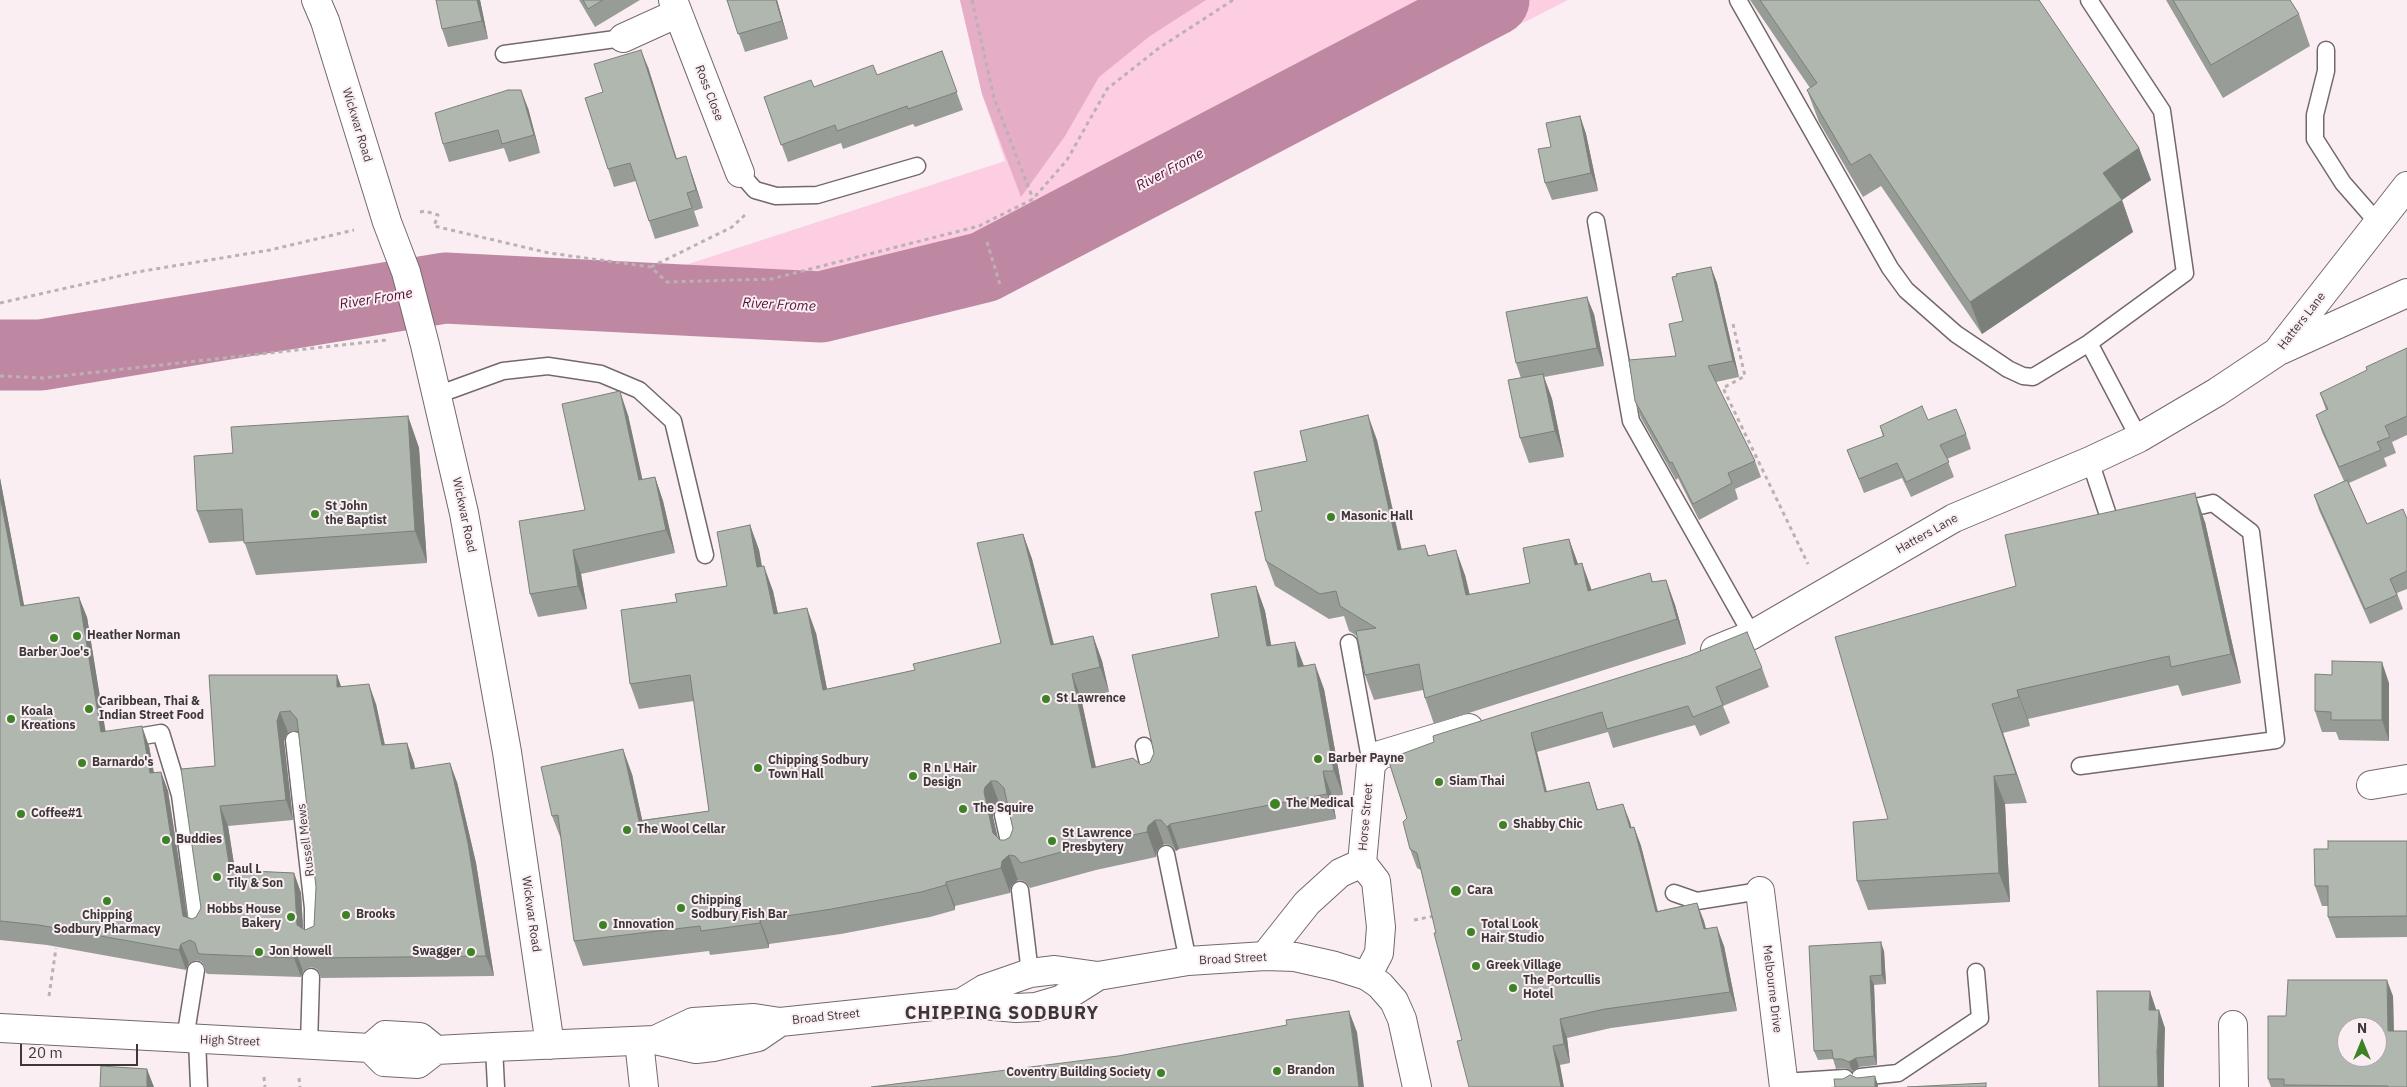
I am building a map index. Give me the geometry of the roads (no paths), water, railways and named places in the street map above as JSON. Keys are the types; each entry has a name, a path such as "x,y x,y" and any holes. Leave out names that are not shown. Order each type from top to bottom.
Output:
{"main road":[{"name":"Wickwar Road","path":"316,0 325,21 386,222 406,272 425,342 464,513 508,752 550,1044"},
{"name":"Ross Close","path":"623,38 676,6 740,173"},
{"name":"Hatters Lane","path":"1693,657 1752,635 1954,518 2090,461 2139,438 2218,392 2277,352 2407,186"},
{"path":"2277,352 2407,292"},
{"path":"1372,764 1380,755 1494,721"},
{"name":"Horse Street","path":"1367,976 1379,953 1381,927 1376,881 1362,863 1372,764"},
{"path":"2371,785 2407,779"},
{"path":"1265,956 1307,903 1340,874 1362,863"},
{"name":"Melbourne Drive","path":"1760,890 1784,1084"},
{"name":"Broad Street","path":"961,1003 984,989 1030,973 1055,970 1098,976 1188,961 1265,956 1295,957 1335,966 1367,976"},
{"name":"Broad Street","path":"550,1044 647,1040 693,1022 754,1018 780,1022 961,1003 1016,1008 1036,1007 1060,1000 1098,976"},
{"path":"1367,976 1380,985 1394,1001 1402,1019 1417,1087"},
{"path":"2233,1025 2234,1087"},
{"name":"High Street","path":"0,1028 191,1040 370,1048 385,1035 420,1037 436,1050 550,1044"},
{"path":"644,1087 647,1040"}],"lane":[{"path":"1738,0 1890,268 1906,290 1956,334 2022,376 2033,377 2089,343 2185,273 2162,111 2089,0"},
{"path":"504,54 623,38"},
{"path":"2326,50 2326,71 2315,115 2315,140 2343,183 2378,223"},
{"path":"740,173 755,190 776,196 817,194 917,166"},
{"path":"1596,221 1631,421 1752,635"},
{"path":"2089,343 2139,438"},
{"path":"437,395 503,371 548,366 601,374 639,390 673,421 705,555"},
{"path":"2090,461 2112,527 2130,522"},
{"path":"2080,766 2276,740 2251,532 2213,502 2158,516"},
{"path":"1349,644 1372,764"},
{"path":"131,738 161,733 180,796 198,928"},
{"name":"Russell Mews","path":"294,740 313,908 312,940"},
{"path":"1144,746 1152,780"},
{"path":"1003,815 1012,855"},
{"path":"1166,854 1188,961"},
{"path":"1020,890 1030,973"},
{"path":"1674,893 1697,901 1760,890"},
{"path":"196,970 191,1040 199,1087"},
{"path":"1784,1084 1898,1073 1980,1018 1976,972"},
{"path":"309,1044 311,977"},
{"path":"494,1047 496,1087"}],"waterway":[{"name":"River Frome","path":"0,355 41,355 445,288 821,307 984,267 1494,0"}],"place":[{"name":"St John the Baptist","path":"315,514"},
{"name":"Masonic Hall","path":"1331,517"},
{"name":"Heather Norman","path":"77,636"},
{"name":"Barber Joe's","path":"54,638"},
{"name":"St Lawrence","path":"1046,699"},
{"name":"Caribbean, Thai & Indian Street Food","path":"89,709"},
{"name":"Koala Kreations","path":"11,719"},
{"name":"Barber Payne","path":"1318,759"},
{"name":"Barnardo's","path":"82,763"},
{"name":"Chipping Sodbury Town Hall","path":"758,768"},
{"name":"R n L Hair Design","path":"913,776"},
{"name":"Siam Thai","path":"1439,782"},
{"name":"The Medical","path":"1275,804"},
{"name":"The Squire","path":"963,809"},
{"name":"Coffee#1","path":"21,814"},
{"name":"Shabby Chic","path":"1503,825"},
{"name":"The Wool Cellar","path":"627,830"},
{"name":"Buddies","path":"166,840"},
{"name":"St Lawrence Presbytery","path":"1052,841"},
{"name":"Paul L Tily & Son","path":"217,877"},
{"name":"Cara","path":"1456,891"},
{"name":"Chipping Sodbury Pharmacy","path":"107,901"},
{"name":"Chipping Sodbury Fish Bar","path":"681,908"},
{"name":"Brooks","path":"346,915"},
{"name":"Hobbs House Bakery","path":"291,917"},
{"name":"Innovation","path":"603,925"},
{"name":"Total Look Hair Studio","path":"1471,932"},
{"name":"Jon Howell","path":"259,952"},
{"name":"Swagger","path":"471,952"},
{"name":"Greek Village","path":"1476,966"},
{"name":"The Portcullis Hotel","path":"1513,988"},
{"name":"Brandon","path":"1277,1071"},
{"name":"Coventry Building Society","path":"1161,1073"}],"district":[{"name":"CHIPPING SODBURY","path":"1002,1014"}]}
